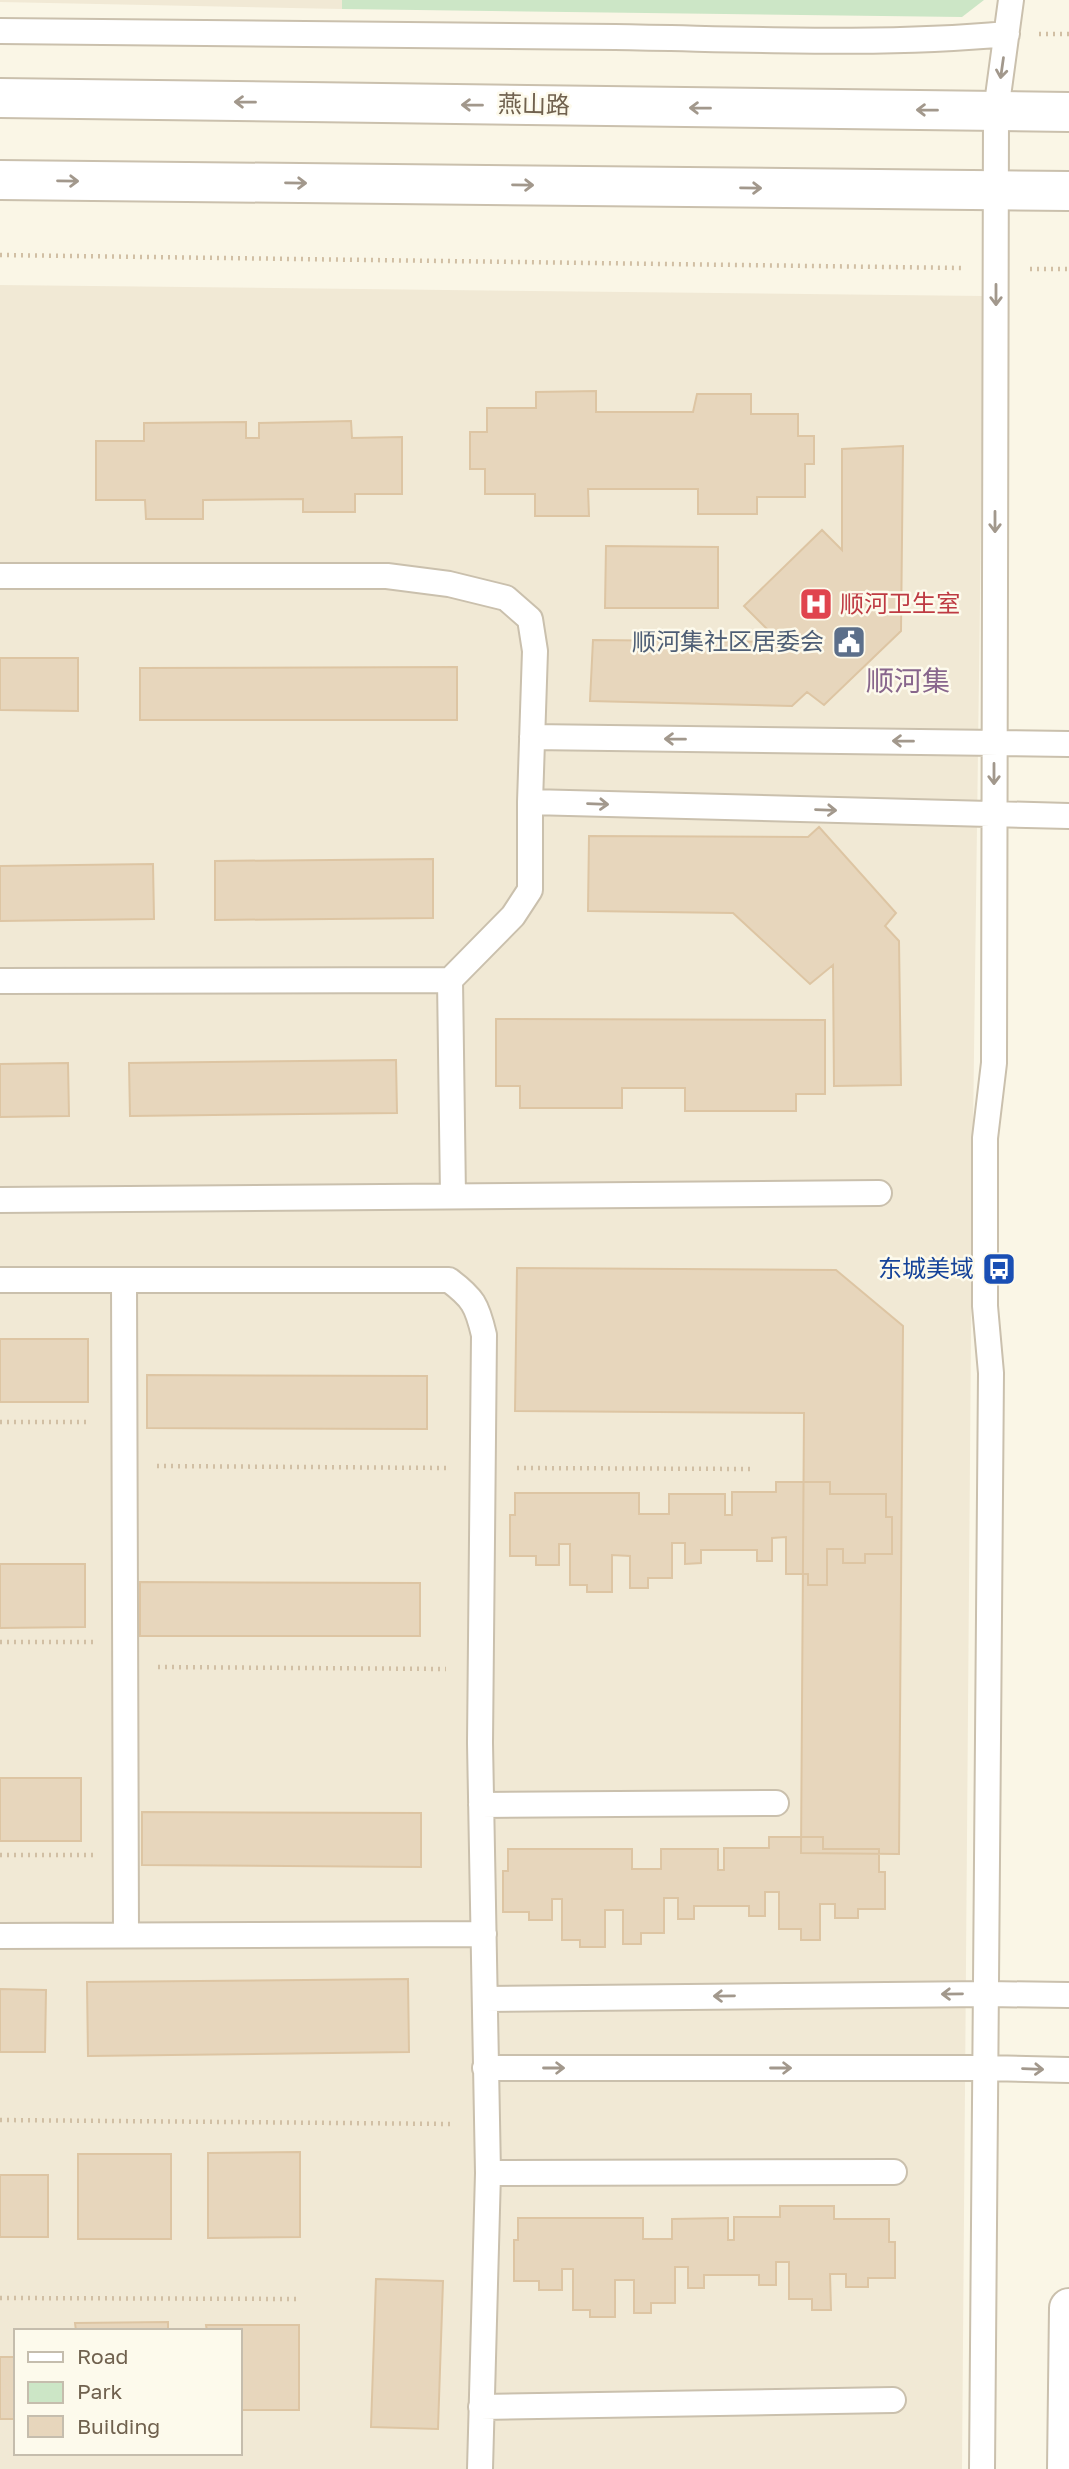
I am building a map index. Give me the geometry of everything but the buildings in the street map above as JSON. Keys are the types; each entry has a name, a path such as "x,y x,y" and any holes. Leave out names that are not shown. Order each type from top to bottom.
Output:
{"street":[{"name":"燕山路","path":"0,98 1069,112"},
{"path":"0,180 1069,191"},
{"path":"1067,2469 1069,2308"}],"lane":[{"path":"982,2469 991,1373 985,1306 985,1138 994,1063 996,111 1011,0"},
{"path":"0,31 771,41 969,38 1007,34"},
{"path":"0,576 387,576 449,584 506,598 530,619 534,651 530,890 513,916 450,980 0,981"},
{"path":"532,737 1069,744"},
{"path":"530,802 1069,816"},
{"path":"450,980 453,1196"},
{"path":"0,1200 879,1193"},
{"path":"0,1280 449,1280 470,1296 478,1310 484,1335 481,1805 488,2173 480,2469"},
{"path":"124,1280 127,1936"},
{"path":"481,1805 776,1803"},
{"path":"0,1936 484,1934"},
{"path":"485,1999 1069,1995"},
{"path":"485,2068 1069,2070"},
{"path":"488,2173 894,2172"},
{"path":"481,2407 893,2400"}],"path":[{"path":"0,255 1069,269"},
{"path":"0,1422 124,1423"},
{"path":"124,1466 751,1469"},
{"path":"0,1642 125,1642"},
{"path":"125,1667 481,1670"},
{"path":"0,1855 126,1855"},
{"path":"0,2120 487,2124"},
{"path":"0,2298 300,2299"}],"shaded area":[{"path":"342,0 342,9 0,2"},
{"path":"0,285 984,296 972,1206 962,2469 0,2469"}],"green space":[{"path":"342,0 984,0 962,17 342,9"}],"place":[{"name":"顺河卫生室","path":"816,604"},
{"name":"顺河集社区居委会","path":"849,642"},
{"name":"东城美域","path":"999,1269"}],"district":[{"name":"顺河集","path":"908,681"}]}
